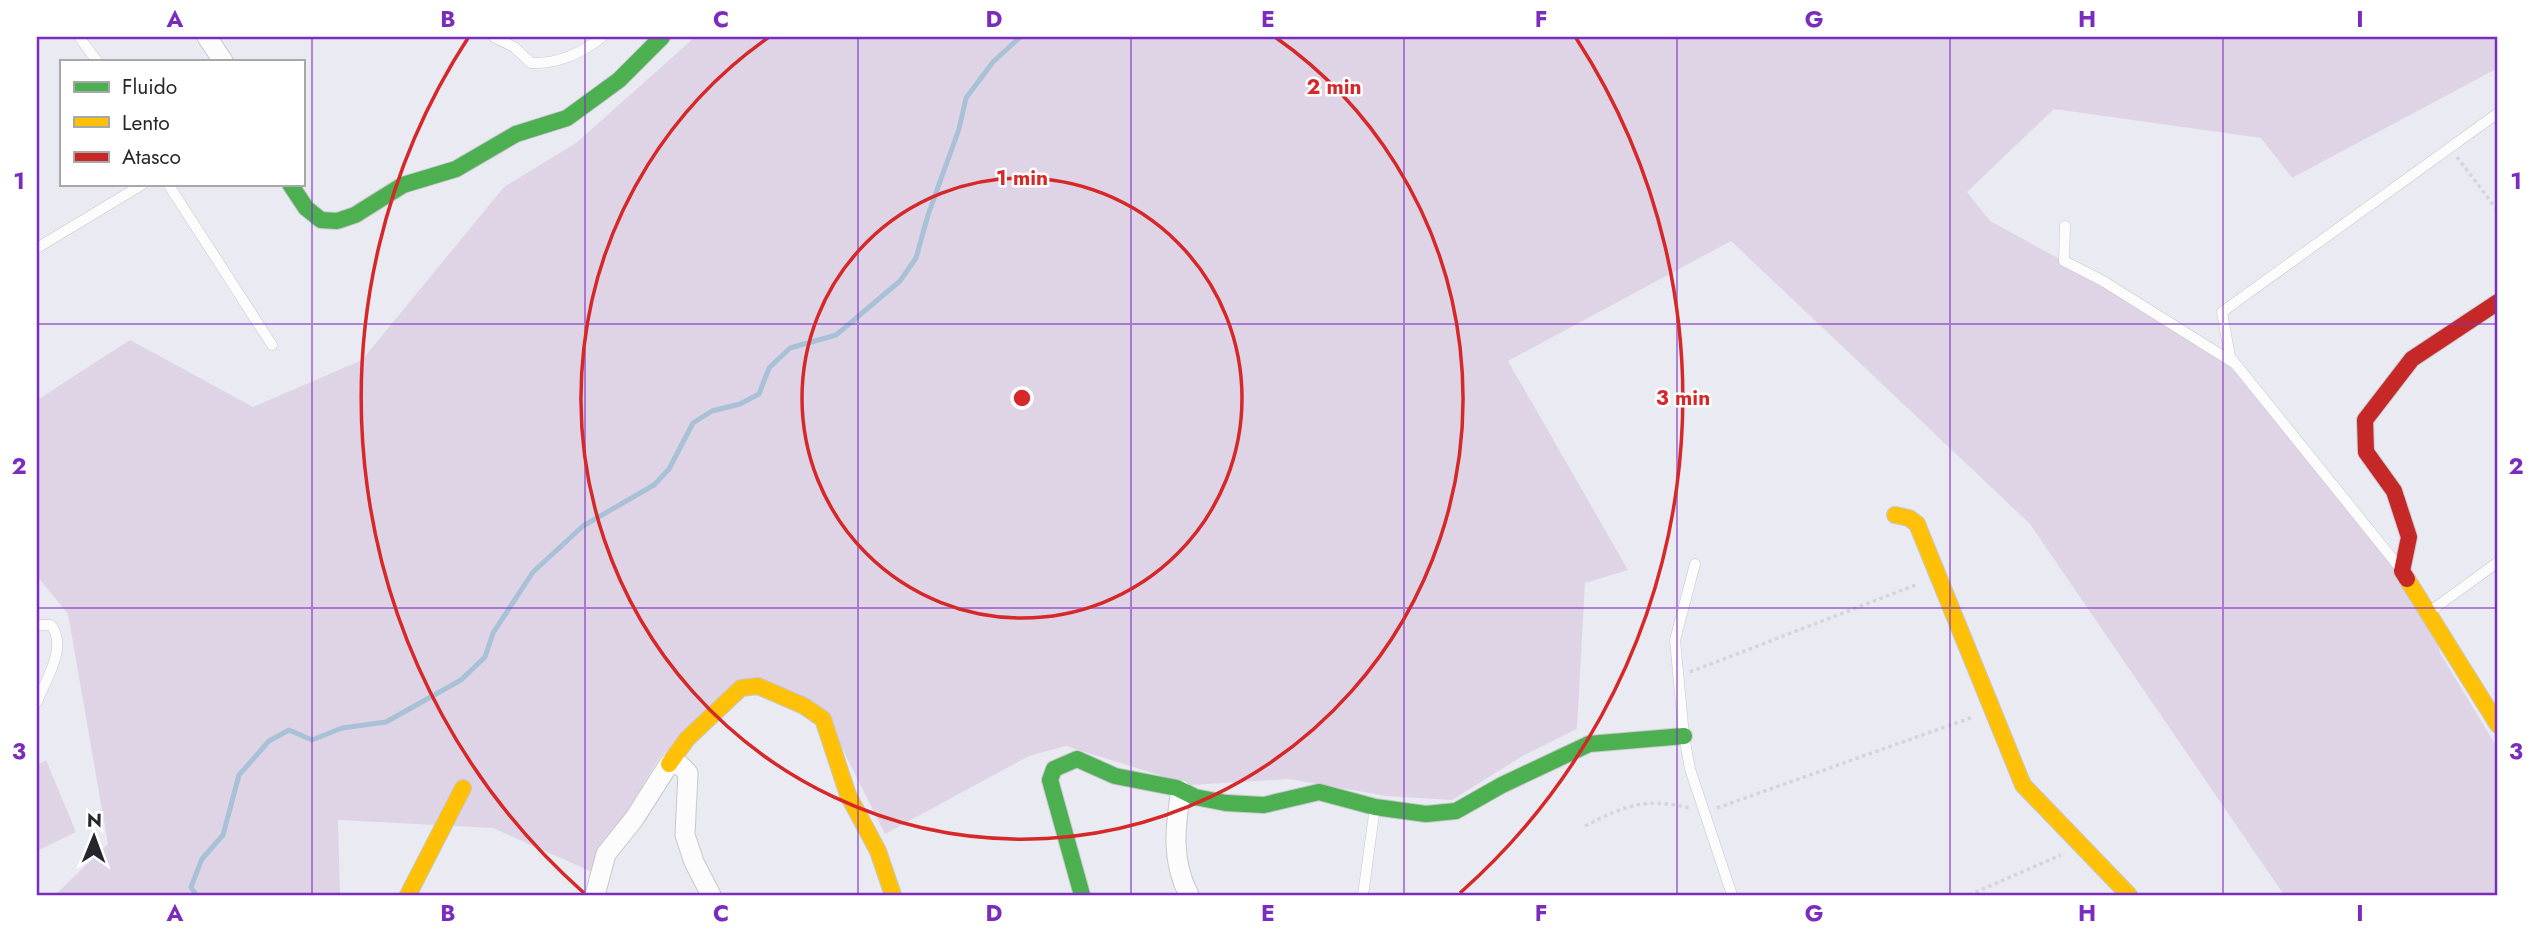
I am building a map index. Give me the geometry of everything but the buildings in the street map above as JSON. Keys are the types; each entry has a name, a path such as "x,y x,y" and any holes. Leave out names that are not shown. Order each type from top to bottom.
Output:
{"street":[{"path":"207,37 222,60"},
{"path":"291,186 306,208 321,220 337,221 355,215 403,185 456,169 516,135 567,118 619,80 662,37"},
{"path":"2498,302 2412,359 2365,420 2366,452 2394,491 2409,537 2402,571 2426,614 2498,725"},
{"path":"1895,514 1909,518 1917,524 2023,785 2129,895"},
{"path":"596,895 599,871 606,854 634,819 687,739 741,688 758,686 804,706 823,719 848,795 878,851 893,895"},
{"path":"1082,895 1050,780 1054,769 1064,762 1077,759 1115,776 1226,803 1264,805 1319,792 1375,807 1426,814 1456,811 1589,744 1684,736"},
{"path":"668,764 680,765 688,773 685,835 694,862 711,895"},
{"path":"408,895 463,788"},
{"path":"1181,790 1174,836 1180,880 1189,895"}],"lane":[{"path":"79,37 96,60"},
{"path":"494,37 514,47 531,63 545,63 573,54 601,37"},
{"path":"2402,571 2230,357 2222,312 2498,113"},
{"path":"37,248 140,186"},
{"path":"169,186 272,345"},
{"path":"2065,226 2064,261 2103,281 2237,365"},
{"path":"2426,614 2498,562"},
{"path":"1695,565 1675,640 1684,736 1690,769 1732,895"},
{"path":"37,625 51,625 58,635 59,646 37,702"},
{"path":"1363,895 1375,807"}],"path":[{"path":"2450,148 2498,211"},
{"path":"1678,676 1939,576"},
{"path":"1585,825 1625,805 1665,802 1705,812 1994,710"},
{"path":"1969,895 2080,847"}],"shaded area":[{"path":"695,37 2498,37 2498,68 2292,178 2261,138 2054,109 1967,192 1990,221 2201,336 2265,404 2430,603 2440,653 2498,749 2498,895 2284,895 2030,524 1731,241 1508,361 1628,570 1585,583 1577,729 1521,757 1452,800 1386,796 1289,779 1191,785 1066,746 1029,756 885,834 827,718 738,688 660,757 590,871 493,828 338,820 340,895 55,895 108,844 68,614 37,576 37,400 130,340 253,407 362,360 504,187 576,143"},
{"path":"46,760 76,832 37,851 37,765"}],"waterway":[{"path":"196,895 191,887 202,859 223,835 239,775 269,741 289,730 312,740 342,728 386,722 461,680 485,657 493,633 533,572 583,526 654,485 669,469 693,423 712,411 740,404 759,394 769,368 790,348 836,335 900,281 916,258 928,215 959,129 966,98 993,62 1020,37"}],"traffic: fast":[{"path":"291,186 306,208 321,220 337,221 355,215 403,185 456,169 516,134 567,118 619,80 662,37"},
{"path":"1082,895 1050,780 1054,769 1077,759 1115,776 1177,788 1195,797 1226,803 1264,805 1319,792 1375,807 1426,814 1456,811 1502,785 1589,744 1684,736"}],"traffic: slow":[{"path":"1895,515 1909,518 1917,524 2023,785 2129,895"},
{"path":"2407,579 2498,725"},
{"path":"669,764 687,739 741,688 758,686 804,706 823,719 848,795 878,851 893,895"},
{"path":"408,895 463,788"}],"traffic: jam":[{"path":"2407,579 2402,571 2409,537 2394,491 2366,452 2365,420 2412,359 2498,302"}]}
